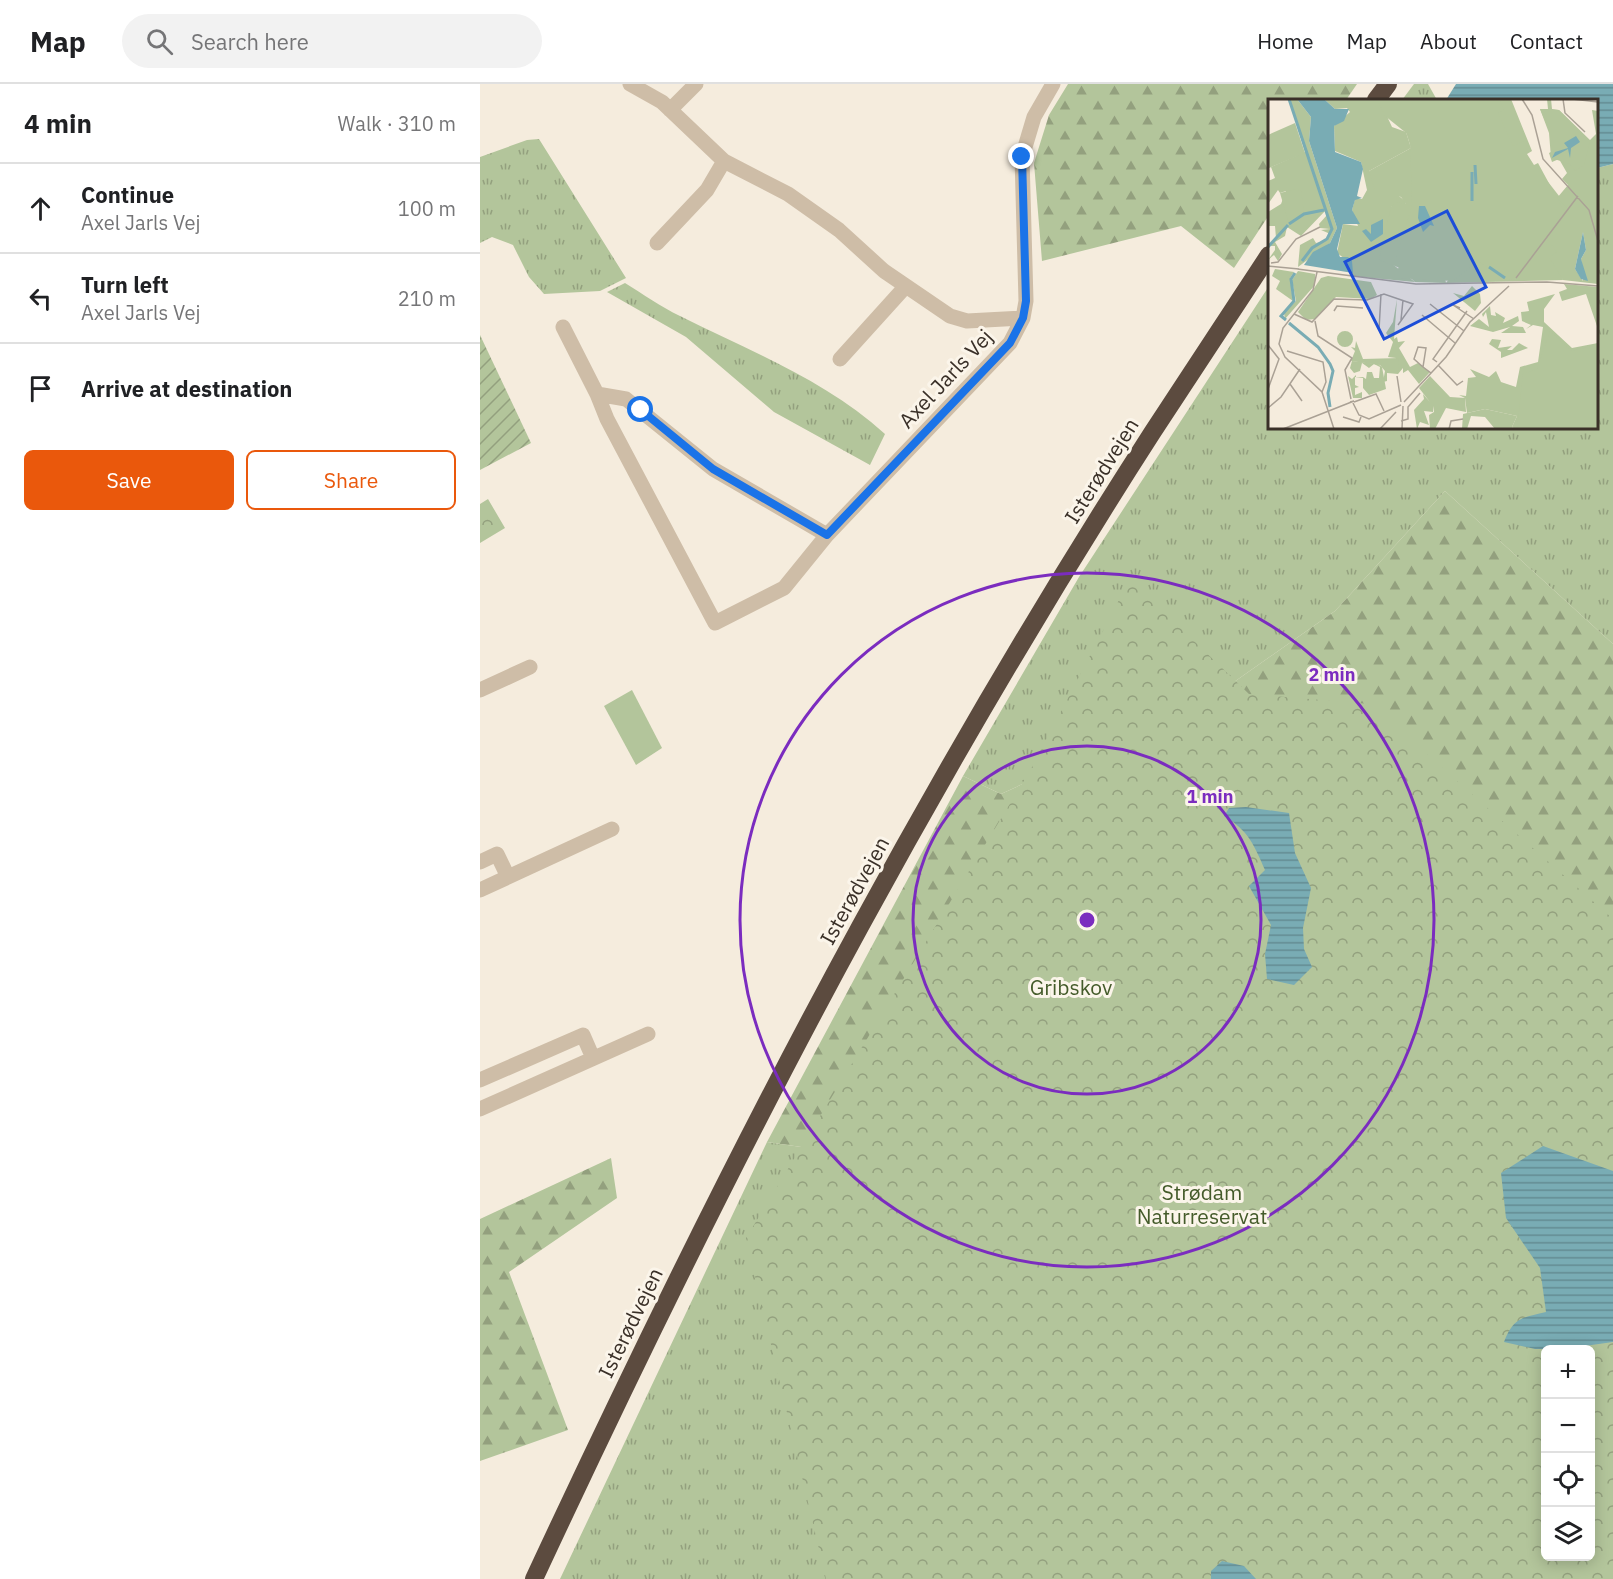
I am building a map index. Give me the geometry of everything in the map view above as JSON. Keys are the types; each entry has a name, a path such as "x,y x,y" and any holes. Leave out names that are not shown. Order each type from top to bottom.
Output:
{"highway":[{"path":"1378,99 1388,84"},
{"name":"Isterødvejen","path":"534,1579 613,1410 752,1130 861,925 1038,618 1151,435 1268,257"}],"street":[{"path":"630,84 662,102 724,161 788,194 839,230 884,271 950,316 967,321 1023,318"},
{"path":"670,110 696,84"},
{"name":"Axel Jarls Vej","path":"563,327 607,419 714,623 784,588 827,535 1010,343 1023,318 1026,301 1022,157 1034,117 1053,84"},
{"path":"657,243 706,190 724,161"},
{"path":"840,359 906,286"},
{"path":"597,394 626,399 713,469 827,535"},
{"path":"480,690 531,667"},
{"path":"480,890 612,829"},
{"path":"480,862 497,854 508,877"},
{"path":"480,1086 484,1107 648,1034"},
{"path":"480,1080 583,1035 593,1058"}],"green space":[{"path":"1068,84 1357,84 1347,99 1268,99 1268,217 1234,268 1181,226 1042,261 1034,163 1049,115"},
{"path":"1414,84 1428,84 1436,99 1403,99"},
{"path":"539,139 626,278 600,291 544,294 529,277 513,245 492,237 480,243 480,157 527,140"},
{"path":"1613,164 1613,644 1445,491 1335,611 1217,694 1001,794 963,776 1079,577 1268,288 1268,429 1598,429 1598,168"},
{"path":"625,283 659,305 813,382 862,415 885,434 870,465 774,412 686,337 607,292"},
{"path":"480,335 531,443 480,470"},
{"name":"Strødam Naturreservat","path":"1445,491 1613,644 1613,1579 1541,1579 849,1154 767,1142 963,776 1001,794 1217,694 1335,611"},
{"path":"488,499 505,528 480,543 480,504"},
{"name":"Strødam Naturreservat","path":"1133,573 1193,640 1249,694 1370,704 1613,919 1613,1579 826,1579 746,1238 1031,769"},
{"path":"632,690 662,748 636,765 604,706"},
{"path":"767,1142 849,1154 918,1579 560,1579"},
{"path":"611,1158 617,1198 509,1272 568,1430 480,1461 480,1219"}],"water":[{"path":"1456,84 1613,84 1613,164 1598,168 1598,99 1447,99"},
{"path":"1246,807 1289,813 1295,853 1311,888 1303,928 1304,949 1312,967 1294,985 1267,979 1265,954 1271,925 1249,886 1265,870 1250,839 1224,816 1229,808"},
{"path":"1543,1146 1613,1171 1613,1342 1592,1345 1541,1345 1541,1349 1535,1349 1504,1342 1515,1323 1546,1312 1540,1268 1506,1218 1501,1173"},
{"path":"1222,1561 1244,1566 1256,1579 1211,1579 1211,1571"}],"route":[{"path":"641,410 713,469 827,535 1010,343 1023,318 1026,301 1022,157"}],"park label":[{"name":"Gribskov","path":"1071,988"}]}
